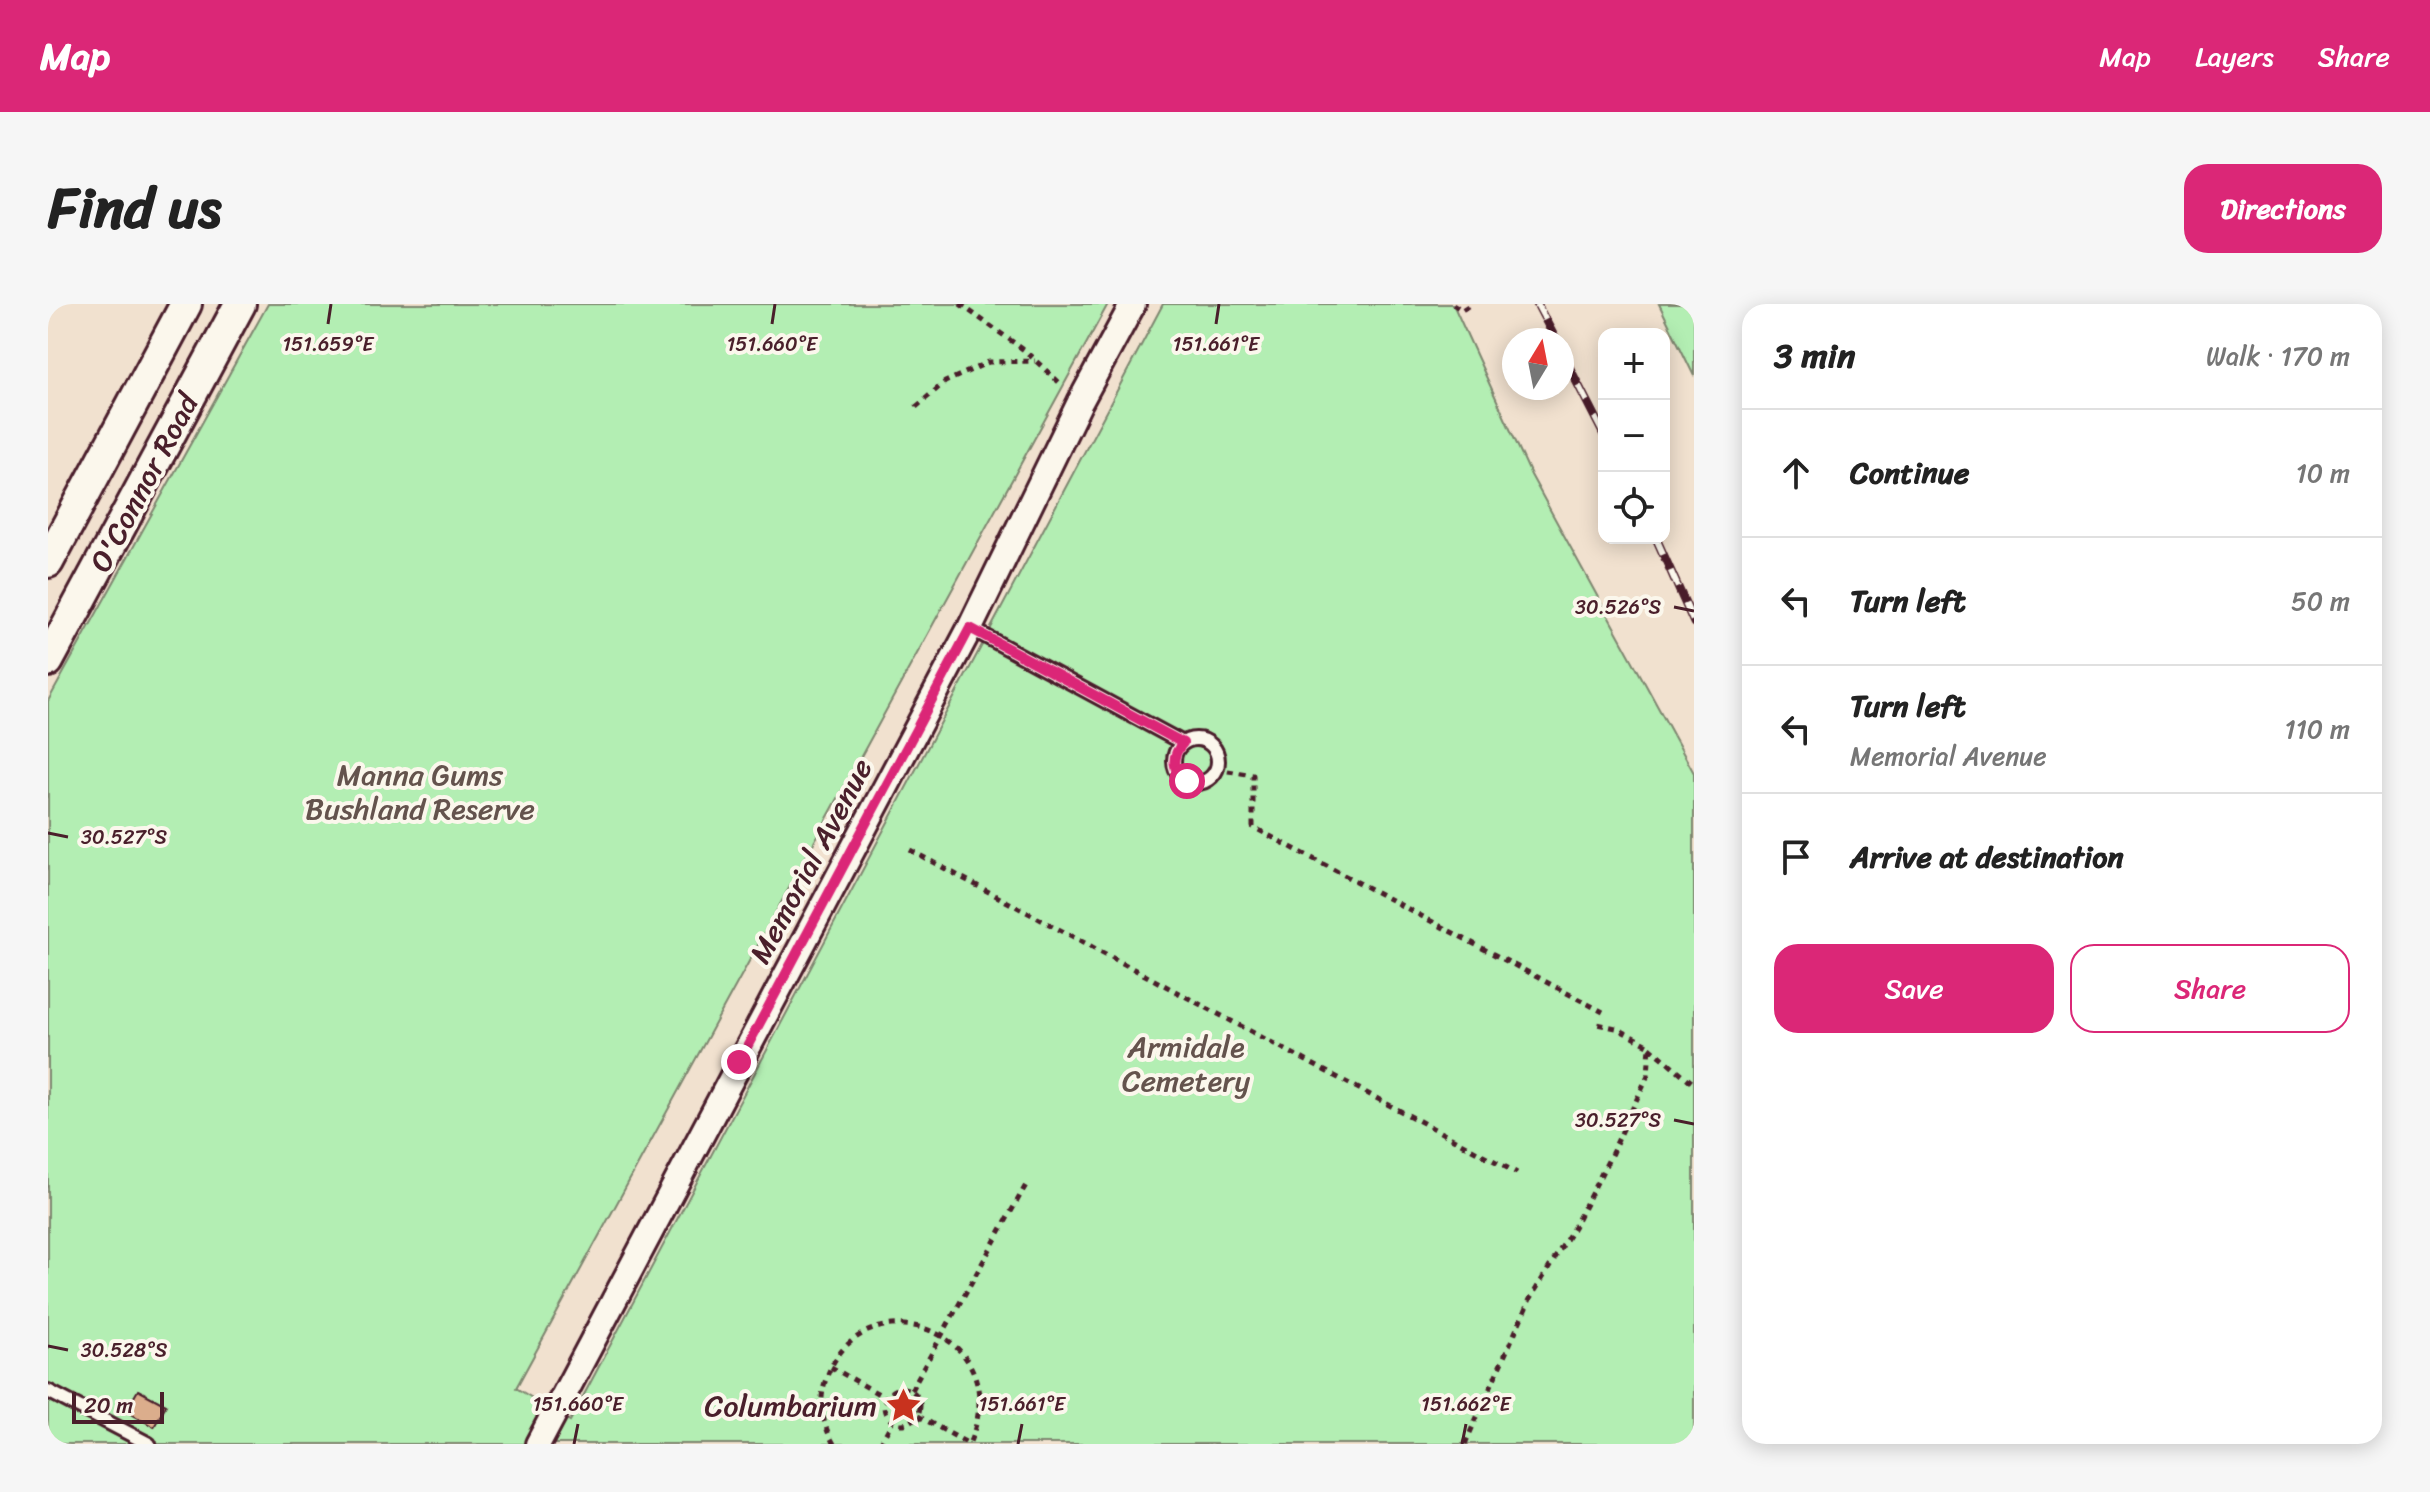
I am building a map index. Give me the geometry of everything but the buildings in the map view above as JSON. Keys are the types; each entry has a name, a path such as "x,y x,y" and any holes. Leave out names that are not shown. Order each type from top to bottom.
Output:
{"street":[{"name":"O'Connor Road","path":"48,562 186,304"},
{"name":"O'Connor Road","path":"48,661 240,304"},
{"name":"Memorial Avenue","path":"538,1444 970,628 1080,402 1133,304"}],"lane":[{"path":"970,628 1183,743"},
{"path":"1194,739 1208,743 1217,754 1216,769 1207,780 1193,783 1180,777 1174,757 1183,743 1194,739"},
{"path":"48,1391 149,1444"}],"path":[{"path":"960,304 1024,350 1070,393"},
{"path":"1453,304 1462,310 1471,304"},
{"path":"916,407 945,382 989,362 1036,361"},
{"path":"1216,769 1253,775 1253,827 1603,1012"},
{"path":"910,850 1517,1173"},
{"path":"1597,1024 1616,1028 1650,1046 1694,1084"},
{"path":"1465,1444 1530,1299 1574,1227 1612,1153 1648,1075 1650,1046"},
{"path":"911,1390 1026,1185"},
{"path":"834,1444 823,1418 824,1383 830,1367 841,1352 854,1339 871,1330 907,1324 925,1328 942,1335 967,1360 978,1385 980,1411 969,1444 918,1416"},
{"path":"830,1367 886,1398"},
{"path":"896,1389 911,1390 918,1396 921,1405 918,1416 904,1425 892,1422 885,1413 883,1405 886,1398 896,1389"},
{"path":"880,1444 892,1422"}],"green space":[{"path":"268,304 1108,304 516,1388 570,1421 1163,304 1453,304 1531,475 1694,773 1694,1444 48,1444 48,701"},
{"path":"1659,304 1694,304 1694,376"}],"railway":[{"path":"1537,304 1550,328"},
{"path":"1574,376 1598,423"},
{"path":"1659,544 1694,623"}],"place":[{"name":"Columbarium","path":"903,1406"}],"route":[{"path":"739,1062 970,628 1183,743 1176,750 1174,765 1180,777 1187,781"}],"park label":[{"name":"Manna Gums Bushland Reserve","path":"420,792"},
{"name":"Armidale Cemetery","path":"1186,1064"}]}
